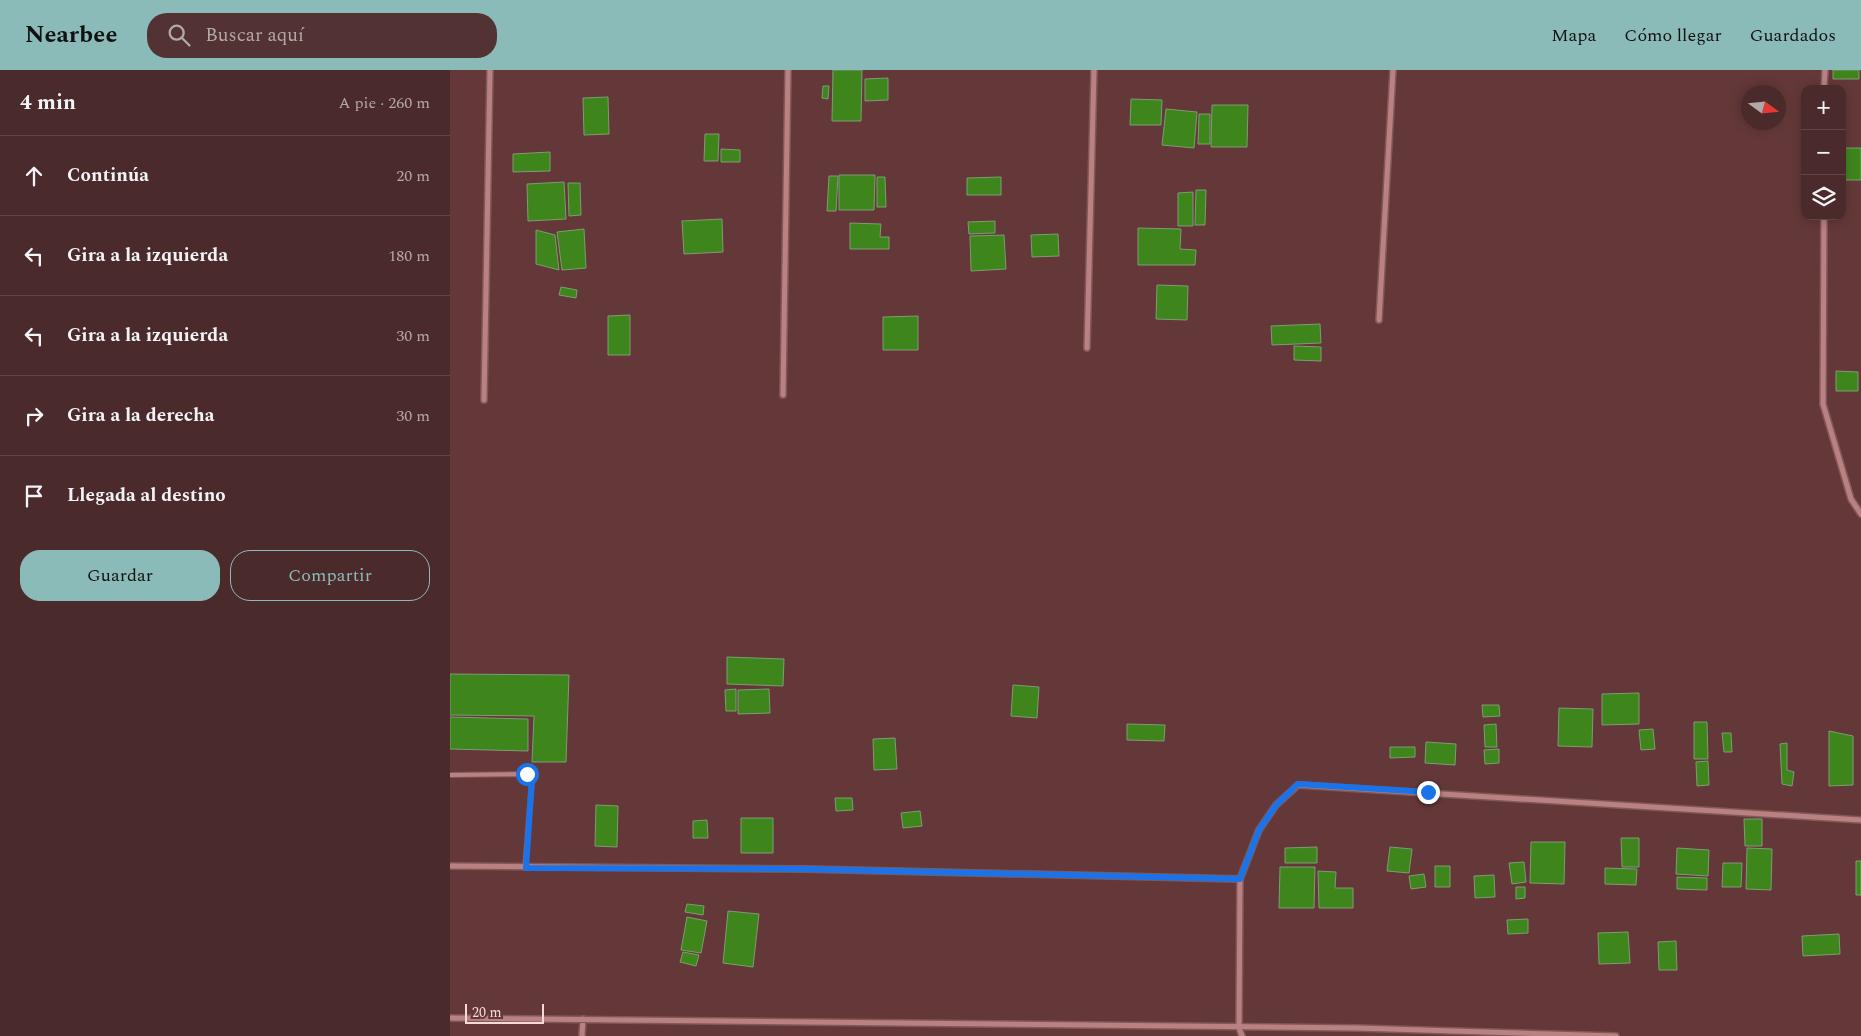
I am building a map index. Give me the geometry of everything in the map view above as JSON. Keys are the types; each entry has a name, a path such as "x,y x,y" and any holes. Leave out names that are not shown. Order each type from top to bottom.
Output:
{"street":[{"path":"484,400 490,70"},
{"path":"783,395 788,70"},
{"path":"1086,348 1094,70"},
{"path":"1379,320 1393,70"},
{"path":"1824,70 1824,85"},
{"path":"1824,220 1823,404 1851,499 1861,514"},
{"path":"1242,1036 1239,1028 1240,879 1259,830 1276,805 1298,784 1861,820"},
{"path":"450,866 805,869 1240,879"},
{"path":"450,1018 1358,1028 1616,1036"},
{"path":"582,1036 583,1020"}],"lane":[{"path":"450,775 529,775 532,779 526,868"}],"building":[{"path":"833,70 862,70 861,121 832,121"},
{"path":"1833,70 1859,70 1859,79 1833,79"},
{"path":"888,78 888,100 865,101 865,79"},
{"path":"823,86 829,86 828,99 822,98"},
{"path":"608,97 609,134 584,135 583,98"},
{"path":"1131,99 1162,100 1161,125 1130,125"},
{"path":"1212,105 1248,105 1247,147 1211,147"},
{"path":"1166,109 1197,112 1194,148 1162,145"},
{"path":"1199,114 1210,114 1210,144 1198,144"},
{"path":"705,134 719,134 718,161 704,161"},
{"path":"1846,148 1861,148 1861,180 1846,180"},
{"path":"721,149 740,150 740,162 721,162"},
{"path":"550,152 550,171 513,172 513,154"},
{"path":"839,175 875,175 874,210 839,210"},
{"path":"829,176 838,176 836,211 827,211"},
{"path":"877,177 885,177 886,207 877,207"},
{"path":"1001,177 1001,195 967,195 967,178"},
{"path":"564,182 566,219 528,221 527,184"},
{"path":"568,183 580,183 581,215 569,216"},
{"path":"1196,190 1206,190 1205,225 1195,225"},
{"path":"1193,192 1193,226 1178,226 1178,193"},
{"path":"722,219 723,252 684,254 682,221"},
{"path":"995,221 995,233 969,234 968,222"},
{"path":"850,223 881,224 880,237 889,237 889,249 850,249"},
{"path":"1138,228 1181,229 1180,249 1196,250 1195,265 1138,265"},
{"path":"584,229 586,268 562,270 557,232"},
{"path":"536,230 555,235 559,270 536,264"},
{"path":"1058,234 1059,256 1032,257 1031,235"},
{"path":"1004,235 1006,269 971,271 970,236"},
{"path":"1157,285 1188,286 1187,320 1156,319"},
{"path":"561,287 577,290 576,298 559,295"},
{"path":"630,315 630,355 608,355 608,316"},
{"path":"918,316 918,350 883,350 883,317"},
{"path":"1320,324 1321,343 1272,345 1271,326"},
{"path":"1294,346 1321,347 1321,361 1294,360"},
{"path":"1836,371 1858,372 1858,391 1836,391"},
{"path":"727,657 784,659 783,686 727,684"},
{"path":"450,674 569,675 566,762 532,762 534,716 450,715"},
{"path":"1013,685 1039,687 1037,718 1011,716"},
{"path":"736,689 736,711 726,711 725,690"},
{"path":"769,689 770,713 738,714 738,690"},
{"path":"1639,693 1639,724 1602,725 1602,694"},
{"path":"1482,705 1499,705 1500,716 1483,717"},
{"path":"1559,708 1593,709 1592,747 1558,746"},
{"path":"450,717 528,719 528,751 450,749"},
{"path":"1694,722 1707,722 1708,759 1694,759"},
{"path":"1127,724 1165,725 1164,741 1127,740"},
{"path":"1496,724 1497,747 1485,747 1484,725"},
{"path":"1653,729 1655,749 1641,750 1639,730"},
{"path":"1829,731 1853,736 1853,785 1829,786"},
{"path":"1722,733 1731,733 1732,752 1724,752"},
{"path":"895,738 897,769 874,770 873,739"},
{"path":"1426,742 1456,744 1455,765 1425,763"},
{"path":"1787,743 1787,770 1794,772 1792,786 1782,784 1780,744"},
{"path":"1390,747 1415,747 1415,757 1390,758"},
{"path":"1499,749 1499,763 1485,764 1484,750"},
{"path":"1708,761 1709,785 1697,786 1696,762"},
{"path":"835,798 852,798 853,810 836,811"},
{"path":"596,805 618,806 617,847 595,846"},
{"path":"920,811 922,826 903,828 901,813"},
{"path":"741,818 773,818 773,853 741,853"},
{"path":"1744,819 1762,819 1762,846 1745,846"},
{"path":"707,820 708,838 693,838 693,821"},
{"path":"1621,838 1639,838 1639,867 1622,867"},
{"path":"1531,842 1565,842 1564,884 1530,883"},
{"path":"1317,847 1317,863 1285,863 1285,848"},
{"path":"1390,847 1412,849 1409,873 1387,871"},
{"path":"1677,848 1709,850 1708,876 1676,874"},
{"path":"1747,848 1772,849 1771,890 1746,889"},
{"path":"1856,861 1861,861 1861,895 1856,895"},
{"path":"1524,862 1526,882 1512,884 1509,863"},
{"path":"1723,863 1742,863 1741,887 1722,887"},
{"path":"1435,866 1450,866 1450,887 1435,887"},
{"path":"1280,867 1315,867 1314,908 1279,908"},
{"path":"1605,868 1637,869 1636,885 1605,884"},
{"path":"1318,871 1336,872 1335,888 1353,888 1353,908 1319,908"},
{"path":"1424,874 1426,887 1411,889 1409,876"},
{"path":"1494,875 1495,897 1475,898 1474,876"},
{"path":"1677,877 1707,878 1707,890 1677,889"},
{"path":"1516,887 1525,887 1525,898 1516,899"},
{"path":"687,904 704,906 703,915 685,912"},
{"path":"728,911 759,914 753,967 723,963"},
{"path":"687,917 707,921 701,953 681,950"},
{"path":"1528,919 1528,933 1508,934 1507,920"},
{"path":"1628,932 1630,963 1599,964 1598,933"},
{"path":"1839,934 1840,954 1803,956 1802,936"},
{"path":"1676,941 1677,970 1659,970 1658,942"},
{"path":"683,952 699,955 696,966 680,962"}],"route":[{"path":"527,774 532,779 526,868 805,869 1240,879 1259,830 1276,805 1298,784 1428,792"}]}
